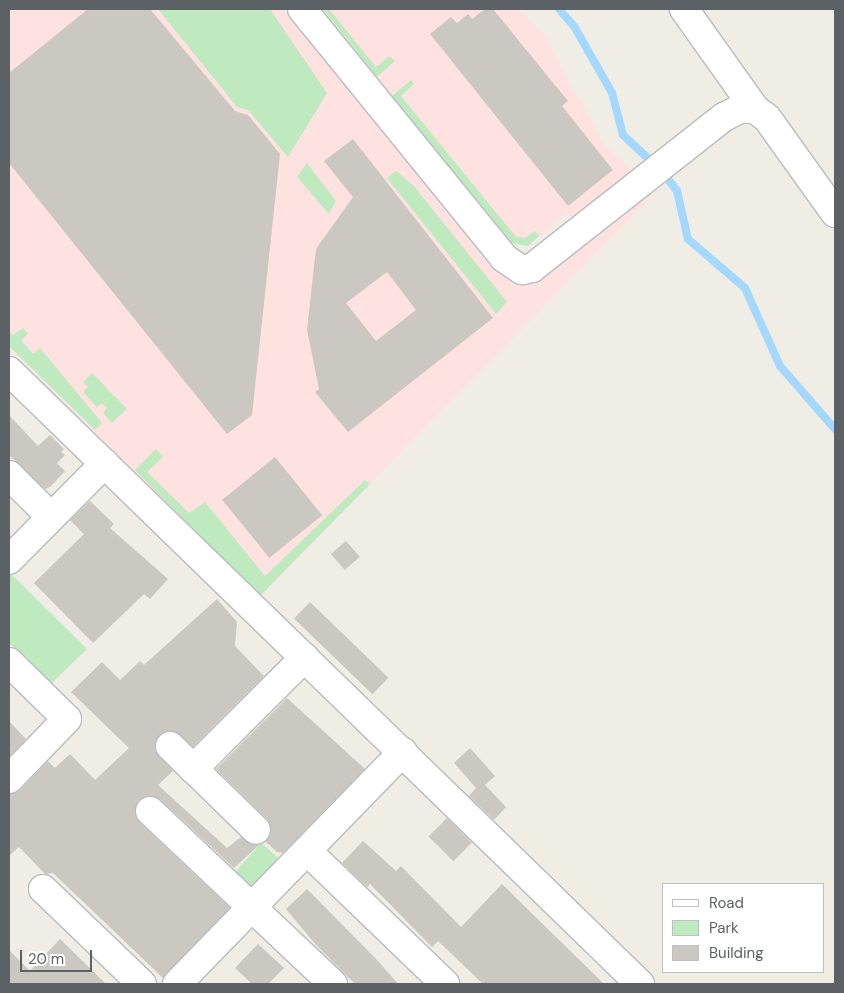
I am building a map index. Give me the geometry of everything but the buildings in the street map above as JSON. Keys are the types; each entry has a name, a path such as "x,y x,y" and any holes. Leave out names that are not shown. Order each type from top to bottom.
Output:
{"street":[{"path":"302,9 504,258 522,270 532,268 724,117 740,109 755,109"},
{"path":"684,9 755,109 767,118 835,213"},
{"path":"9,371 640,984"},
{"path":"9,560 105,463"},
{"path":"9,475 52,517"},
{"path":"193,769 305,657"},
{"path":"9,662 67,719 9,779"},
{"path":"170,746 256,830"},
{"path":"177,984 403,752"},
{"path":"150,811 333,984"},
{"path":"307,851 445,984"},
{"path":"43,889 142,984"}],"shaded area":[{"path":"9,9 282,9 505,277 519,285 533,282 647,191 652,196 260,596 9,346"},
{"path":"323,9 518,9 543,33 604,144 632,170 572,220 567,213 528,246 512,243"}],"green space":[{"path":"158,9 270,9 327,93 288,157 248,110 237,107"},
{"path":"323,9 329,9 376,67 390,56 395,61 377,77"},
{"path":"411,80 414,84 401,96 516,237 525,238 535,231 539,236 528,246 512,243 392,96"},
{"path":"307,163 336,201 329,214 297,177"},
{"path":"396,171 413,185 507,302 496,314 387,178"},
{"path":"23,328 28,334 21,340 33,354 40,348 102,423 95,430 9,346 9,331 13,335"},
{"path":"92,373 127,409 112,423 103,413 107,408 102,403 97,407 83,392 88,387 83,382"},
{"path":"156,449 163,457 147,472 189,513 205,502 265,576 365,480 370,484 260,596 135,470"},
{"path":"10,573 87,649 51,684 9,643"},
{"path":"261,843 282,861 252,890 235,872"}],"waterway":[{"path":"559,9 574,26 612,93 623,135 647,157"},
{"path":"668,179 677,191 688,239 745,288 780,366 835,429"}]}
